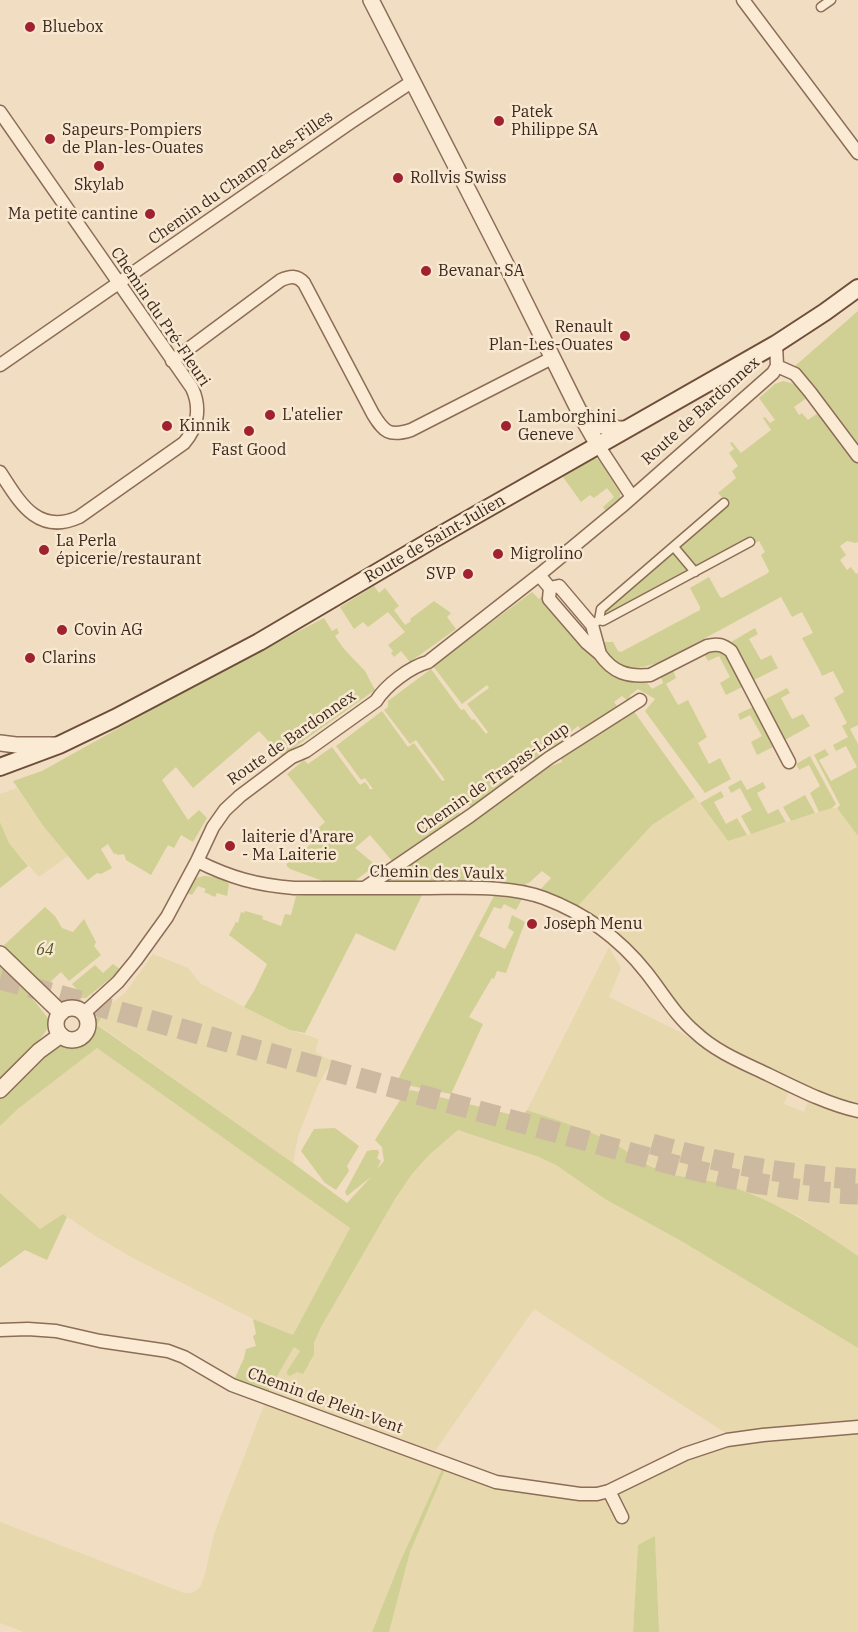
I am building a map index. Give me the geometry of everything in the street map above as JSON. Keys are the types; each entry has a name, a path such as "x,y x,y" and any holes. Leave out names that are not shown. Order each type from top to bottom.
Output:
{"main road":[{"name":"Route de Saint-Julien","path":"0,767 59,745 116,718 259,642 432,540 776,344 858,288"}],"street":[{"path":"371,0 579,411 598,446 632,497"},
{"path":"742,0 858,153"},
{"path":"821,8 831,0"},
{"name":"Chemin du Champ-des-Filles","path":"0,365 413,81"},
{"name":"Chemin du Pré-Fleuri","path":"0,112 194,393 197,414 193,432 184,443 72,520 59,523 37,518 23,506 0,472"},
{"path":"172,361 281,280 293,276 298,277 304,283 373,414 384,430 389,432 401,433 411,430 552,358"},
{"name":"Route de Bardonnex","path":"84,1013 118,982 167,917 213,827 225,810 292,757 306,751 376,700 382,691 416,665 428,662 632,497 767,379 777,366 776,344"},
{"path":"777,366 795,374 858,456"},
{"path":"579,411 594,424 627,429"},
{"path":"600,654 595,623 601,609 724,503"},
{"path":"595,623 603,621 750,542"},
{"path":"674,547 695,572"},
{"path":"538,575 595,623"},
{"path":"554,587 549,599 609,666 627,674 650,675 707,646 716,643 723,645 731,651 789,762"},
{"name":"Chemin de Trapas-Loup","path":"366,887 470,816 549,758 640,700"},
{"path":"0,743 59,745"},
{"name":"Chemin des Vaulx","path":"197,861 235,878 266,886 488,888 530,894 558,903 603,929 620,944 646,972 675,1011 702,1038 737,1060 795,1088 858,1111"},
{"path":"0,954 61,1013"},
{"path":"74,1008 84,1013 88,1024 83,1035 71,1039 61,1035 57,1030 56,1023 61,1013 74,1008"},
{"path":"0,1090 39,1051 61,1035"},
{"name":"Chemin de Plein-Vent","path":"1,1329 56,1331 100,1341 168,1351 184,1357 232,1385 496,1482 579,1494 609,1491"},
{"path":"622,1517 609,1491 685,1454 727,1440 858,1427"}],"shaded area":[{"path":"17,788 68,856 39,877 9,843 0,822 0,794"},
{"path":"695,797 728,841 832,808 837,808 858,836 858,1108 805,1089 708,1038 576,908 652,825"},
{"path":"609,947 621,968 609,997 682,1033 704,1048 789,1091 784,1104 804,1112 808,1102 858,1117 858,1256 802,1218 757,1196 723,1184 659,1170 589,1132 527,1110"},
{"path":"153,954 188,968 200,983 244,1007 290,1030 319,1039 315,1052 332,1061 318,1085 298,1136 293,1163 97,1024 107,1007 125,993"},
{"path":"97,1048 350,1228 293,1335 253,1319 135,1259 63,1214 40,1229 0,1193 0,1126 19,1108"},
{"path":"458,1130 539,1157 556,1165 605,1199 683,1242 858,1348 858,1421 788,1426 727,1434 534,1309 435,1451 268,1392 294,1347 300,1351 287,1371 310,1364 314,1355 314,1343 321,1327 395,1199 412,1174 429,1155"},
{"path":"265,1403 442,1469 400,1562 372,1632 24,1632 0,1623 0,1522 184,1593 197,1590 205,1574 214,1534"},
{"path":"858,1427 858,1632 659,1632 655,1537 638,1545 633,1632 389,1632 410,1551 448,1464 474,1473 589,1494 714,1444"}],"green space":[{"path":"858,311 858,450 795,366"},
{"path":"783,381 797,386 808,397 794,407 799,415 802,413 808,420 819,412 858,463 858,542 847,541 840,546 846,555 840,560 847,570 851,567 856,574 858,573 858,725 850,729 858,744 858,836 837,808 840,805 814,755 825,749 829,755 819,760 831,781 857,767 846,746 836,751 833,745 848,737 842,726 847,723 834,698 844,692 833,671 822,676 802,638 813,633 802,612 792,617 781,597 661,662 640,667 619,666 607,654 602,642 613,642 621,652 700,610 690,588 709,577 722,598 768,573 761,555 765,552 759,541 605,617 603,615 604,609 727,503 718,493 736,478 732,471 738,466 729,453 734,449 730,443 732,442 741,453 771,430 763,418 765,417 770,423 775,420 759,398 775,384"},
{"path":"595,458 599,460 620,493 620,499 606,511 603,507 614,497 607,488 594,498 590,495 581,502 563,477"},
{"path":"374,586 379,593 385,588 399,606 394,610 405,625 434,601 451,613 447,617 456,629 410,662 401,651 394,657 388,645 405,632 388,612 368,627 363,622 354,629 340,607"},
{"path":"532,592 539,599 542,596 603,666 645,680 652,689 663,683 661,677 673,670 676,678 666,684 678,705 688,700 707,737 698,743 709,764 720,758 731,779 705,793 645,711 655,699 638,689 630,695 629,702 622,696 614,702 619,709 589,728 587,725 581,729 578,726 563,738 566,742 533,764 526,762 523,764 524,767 511,776 511,779 473,808 467,804 459,810 459,818 393,862 370,835 355,848 372,862 372,868 352,883 323,881 290,869 286,865 301,848 308,847 317,836 314,832 325,822 287,774 304,760 308,764 332,747 360,785 365,782 369,789 373,789 365,778 361,780 336,746 382,711 408,747 414,743 442,781 445,780 416,740 410,744 384,710 388,707 388,701 431,669 461,710 464,709 486,734 488,732 467,704 489,688 487,685 462,704 433,666"},
{"path":"324,618 332,631 337,628 339,633 335,636 365,671 375,690 282,756 259,731 193,788 176,767 162,780 188,820 199,810 207,818 193,842 181,835 174,848 168,845 151,875 126,860 124,854 114,854 108,844 101,849 112,868 101,874 97,873 88,880 44,827 13,781 42,771 205,680"},
{"path":"755,628 758,634 749,639 761,660 771,655 778,668 754,680 738,650 731,642"},
{"path":"719,649 727,654 744,686 726,695 720,683 730,677 719,656 708,661 703,652"},
{"path":"787,688 790,693 781,698 792,719 803,714 810,726 785,740 765,703 766,699"},
{"path":"753,707 773,747 757,755 751,742 762,736 750,715 740,720 738,714"},
{"path":"633,710 695,797 652,825 576,908 539,891 551,878 542,871 530,882 518,888 380,884 537,771 562,762 560,754"},
{"path":"810,756 836,804 832,808 819,812 810,793 820,786 809,765 799,770 796,764"},
{"path":"741,780 747,790 763,782 766,788 757,793 768,814 778,809 786,822 751,834 741,816 752,810 740,788 731,793 728,787"},
{"path":"721,791 724,797 714,802 726,824 737,818 747,835 728,841 700,803"},
{"path":"805,795 815,813 791,821 783,807"},
{"path":"0,822 9,843 28,866 0,888"},
{"path":"204,876 221,879 229,884 227,896 217,893 215,897 204,892 206,889 198,886 192,895 187,893 196,878"},
{"path":"424,891 395,951 356,933 305,1033 290,1030 244,1007 267,964 229,935 236,922 238,923 241,912 263,916 262,919 281,926 285,914 291,915 296,896 326,893"},
{"path":"494,896 522,899 516,910 504,904 501,909 494,907 479,936 505,949 514,932 508,928 512,915 525,922 506,973 497,971 469,1017 483,1024 451,1094 396,1083"},
{"name":"64","path":"45,907 55,916 62,928 73,932 84,919 96,942 94,946 101,955 69,981 61,972 44,988 2,947"},
{"path":"113,964 121,970 86,998 71,998 79,992 72,984 95,965 103,973"},
{"path":"0,966 27,991 47,1017 48,1026 41,1038 0,1079"},
{"path":"105,1003 107,1007 97,1025 347,1203 371,1177 347,1196 345,1192 367,1151 378,1150 377,1158 381,1161 377,1169 384,1161 382,1147 375,1140 404,1094 411,1090 521,1117 527,1110 608,1140 659,1170 726,1185 761,1198 811,1225 858,1256 858,1348 683,1242 605,1199 556,1165 539,1157 458,1130 429,1155 412,1174 395,1199 321,1327 314,1343 314,1355 303,1374 297,1372 290,1376 287,1374 300,1351 294,1347 268,1392 234,1380 246,1349 256,1346 253,1336 256,1334 253,1319 293,1335 350,1228 97,1048 19,1108 0,1126 0,1097 52,1049 84,1039 91,1031"},
{"path":"335,1128 359,1146 347,1166 349,1171 336,1190 325,1183 301,1151 314,1129"},
{"path":"0,1193 40,1229 63,1214 67,1217 47,1260 25,1250 0,1268"},
{"path":"442,1469 445,1470 410,1552 389,1632 372,1632 400,1562"},
{"path":"655,1536 659,1632 633,1632 638,1545"}],"tunnel":[{"path":"0,979 678,1166 767,1185 858,1194"},
{"path":"652,1144 754,1168 858,1179"}],"place":[{"name":"Bluebox","path":"30,27"},
{"name":"Patek Philippe SA","path":"499,121"},
{"name":"Sapeurs-Pompiers de Plan-les-Ouates","path":"50,139"},
{"name":"Skylab","path":"99,166"},
{"name":"Rollvis Swiss","path":"398,178"},
{"name":"Ma petite cantine","path":"150,214"},
{"name":"Bevanar SA","path":"426,271"},
{"name":"Renault Plan-Les-Ouates","path":"625,336"},
{"name":"L'atelier","path":"270,415"},
{"name":"Kinnik","path":"167,426"},
{"name":"Lamborghini Geneve","path":"506,426"},
{"name":"Fast Good","path":"249,431"},
{"name":"La Perla épicerie/restaurant","path":"44,550"},
{"name":"Migrolino","path":"498,554"},
{"name":"SVP","path":"468,574"},
{"name":"Covin AG","path":"62,630"},
{"name":"Clarins","path":"30,658"},
{"name":"laiterie d'Arare - Ma Laiterie","path":"230,846"},
{"name":"Joseph Menu","path":"532,924"}]}
